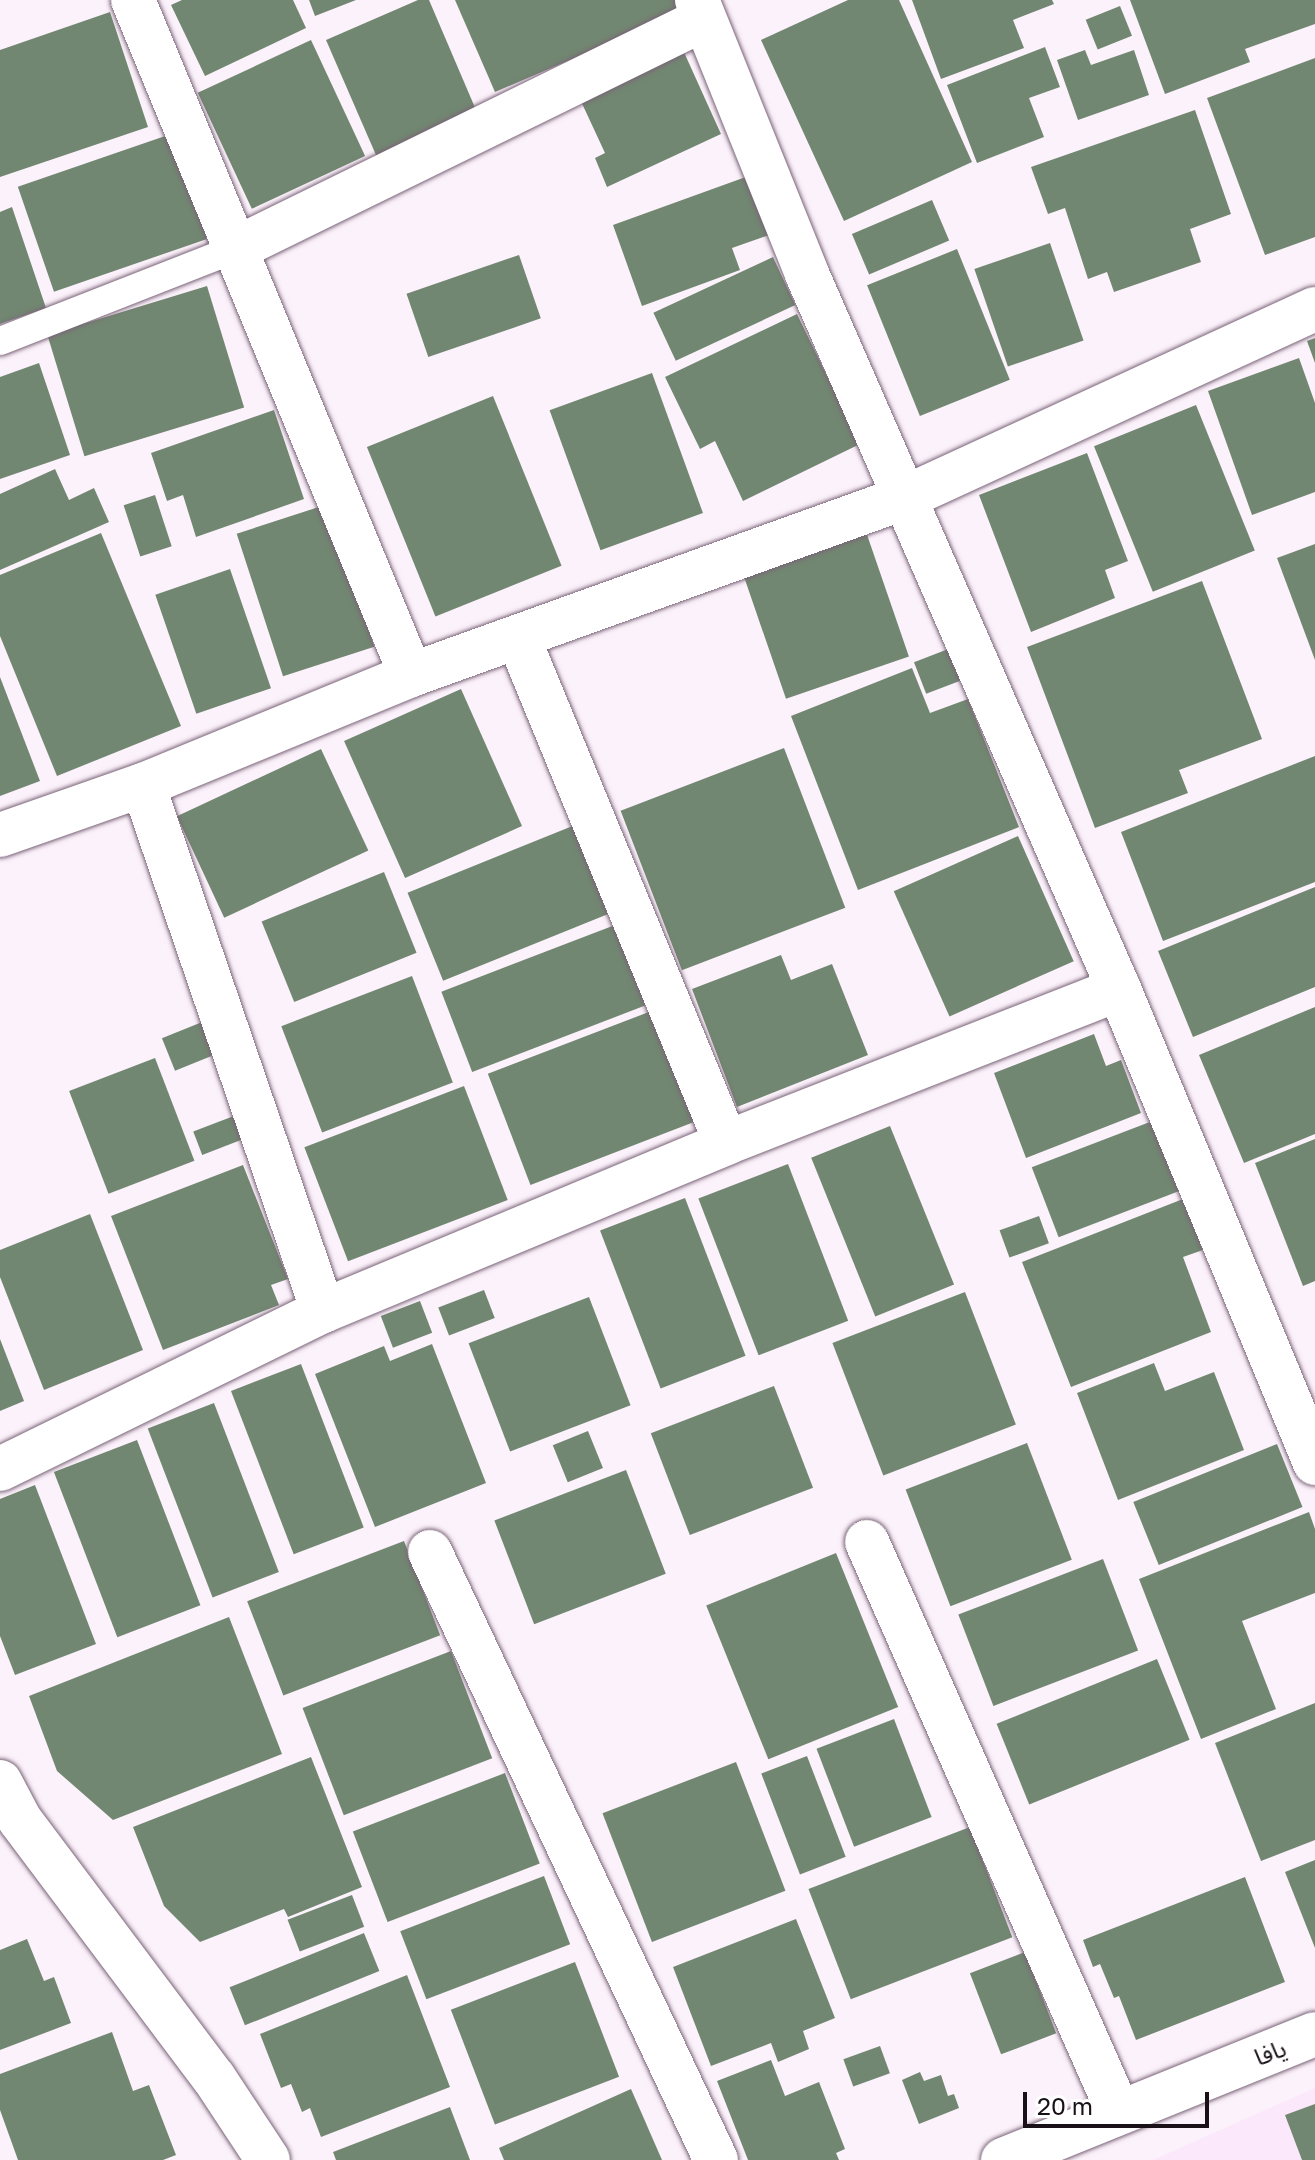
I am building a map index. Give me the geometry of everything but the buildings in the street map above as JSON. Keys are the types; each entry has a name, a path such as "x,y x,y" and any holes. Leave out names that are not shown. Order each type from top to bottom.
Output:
{"street":[{"path":"133,0 411,675"},
{"path":"235,249 701,9 807,274 1119,989 1315,1463"},
{"path":"0,835 143,785 411,675 906,497 1315,309"},
{"path":"518,637 726,1143"},
{"path":"143,785 323,1311"},
{"path":"0,1469 323,1311 726,1143 1119,989"},
{"path":"867,1542 1118,2111"},
{"path":"430,1552 716,2160"},
{"path":"0,1782 20,1820 214,2078 268,2160"},
{"name":"يافا","path":"1003,2160 1315,2034"}],"lane":[{"path":"0,341 235,249"}],"shaded area":[{"path":"1315,2088 1315,2160 1153,2160"}]}
